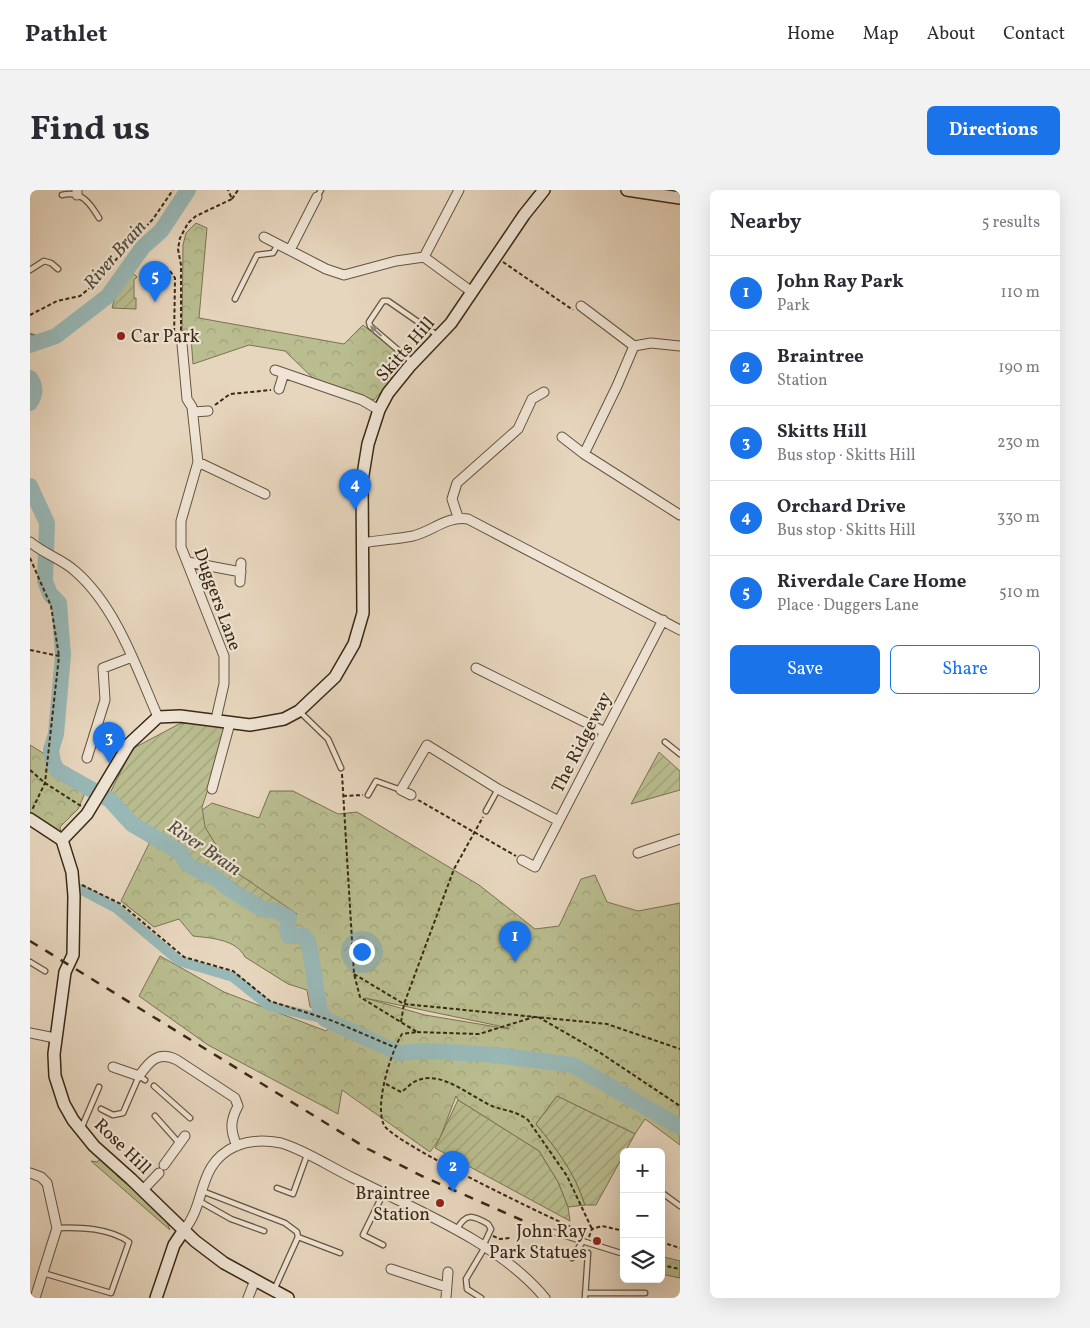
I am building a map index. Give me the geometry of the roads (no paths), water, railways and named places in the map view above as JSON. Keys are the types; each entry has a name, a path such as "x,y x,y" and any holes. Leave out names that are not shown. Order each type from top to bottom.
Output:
{"street":[{"path":"424,257 459,190"},
{"path":"627,190 680,198"},
{"name":"Skitts Hill","path":"158,717 180,716 216,719 230,723 250,725 284,720 299,711 335,678 354,644 363,614 362,480 368,444 379,410 388,393 439,336 472,292 543,191"},
{"path":"290,250 319,193"},
{"path":"264,237 326,269 344,275 396,261 424,257 472,292"},
{"path":"582,306 634,346 651,343 680,346"},
{"name":"Duggers Lane","path":"178,342 186,399 193,412 198,462 181,521 181,547 224,656 224,684 216,719"},
{"path":"584,454 634,346"},
{"path":"275,370 362,400 379,410"},
{"path":"279,389 284,373"},
{"path":"458,517 452,499 457,483 518,429 532,399 544,392"},
{"path":"193,412 208,411"},
{"path":"562,437 584,454 680,515"},
{"path":"198,462 265,494"},
{"path":"363,543 415,535 434,525 458,517 468,519 485,526 680,630"},
{"path":"30,542 74,570 96,590 132,657 158,717 130,744 89,811 62,840 30,819"},
{"path":"188,562 241,568 240,582"},
{"name":"The Ridgeway","path":"522,860 535,867 663,620"},
{"path":"87,758 105,700 103,668 132,657"},
{"path":"476,668 605,732"},
{"path":"212,789 230,723"},
{"path":"411,795 401,790 427,745 498,789 559,821"},
{"path":"638,853 680,839"},
{"name":"Rose Hill","path":"62,840 73,880 73,955 65,972 53,1062 56,1083 64,1104 80,1130 101,1153 213,1256 288,1298"},
{"path":"30,1034 55,1038"},
{"path":"113,1067 142,1078 151,1059 168,1055 235,1098 238,1106 231,1118 231,1131 237,1146"},
{"path":"143,1190 162,1169 182,1140"},
{"path":"156,1298 174,1245 190,1223 199,1195 216,1159 237,1146 254,1141 289,1146 484,1246 520,1271 545,1298"},
{"path":"30,1173 41,1177 47,1183 57,1228 35,1298"},
{"path":"391,1270 446,1288"},
{"path":"446,1298 448,1272"},
{"path":"248,1298 255,1280"}],"lane":[{"path":"62,196 77,192 87,200 99,218"},
{"path":"235,298 257,254 273,253 278,244"},
{"path":"30,270 44,261 51,263 58,269"},
{"path":"413,363 369,324 383,301 388,301 439,336"},
{"path":"299,711 328,740 341,768"},
{"path":"665,742 680,754"},
{"path":"368,795 376,781 401,790"},
{"path":"486,811 498,789"},
{"path":"30,962 44,971"},
{"path":"101,1109 113,1115 123,1113 142,1078"},
{"path":"154,1086 190,1118"},
{"path":"80,1130 99,1087"},
{"path":"155,1116 182,1140"},
{"path":"277,1188 293,1194 307,1155"},
{"path":"662,1193 680,1206"},
{"path":"383,1194 363,1235 384,1246"},
{"path":"199,1195 231,1219 264,1230"},
{"path":"199,1195 293,1227 298,1237 340,1253"},
{"path":"456,1231 464,1218 469,1217 488,1224 491,1229 466,1279 471,1293 481,1298"},
{"path":"43,1273 111,1293 129,1242 99,1230 84,1227 57,1228"},
{"path":"553,1232 620,1253"},
{"path":"274,1290 298,1237"},
{"path":"572,1258 583,1241"},
{"path":"588,1252 585,1296 644,1293"}],"waterway":[{"name":"River Brain","path":"30,345 56,336 108,296 143,247 161,231 188,190"},
{"name":"River Brain","path":"30,334 40,337 56,336"},
{"name":"River Brain","path":"30,378 34,390 30,403"},
{"name":"River Brain","path":"30,486 47,523 45,581 50,594 59,603 63,655 56,734 51,750 53,762 57,770 110,800 132,824 181,853 187,864 215,878 232,891 263,909 277,911 289,918 287,931 289,936 304,936 309,945 320,1011 325,1019 399,1053 428,1051 496,1055 573,1065 680,1127"},
{"path":"80,889 116,908 179,961 233,977 269,1006 325,1019"}],"railway":[{"path":"30,941 368,1149 424,1177 526,1222"}],"place":[{"name":"Riverdale Care Home","path":"155,302"},
{"name":"Car Park","path":"121,336"},
{"name":"Orchard Drive","path":"355,510"},
{"name":"Skitts Hill","path":"109,763"},
{"name":"John Ray Park","path":"515,962"},
{"name":"Braintree","path":"453,1192"},
{"name":"Braintree Station","path":"440,1203"},
{"name":"John Ray Park Statues","path":"597,1241"}]}
